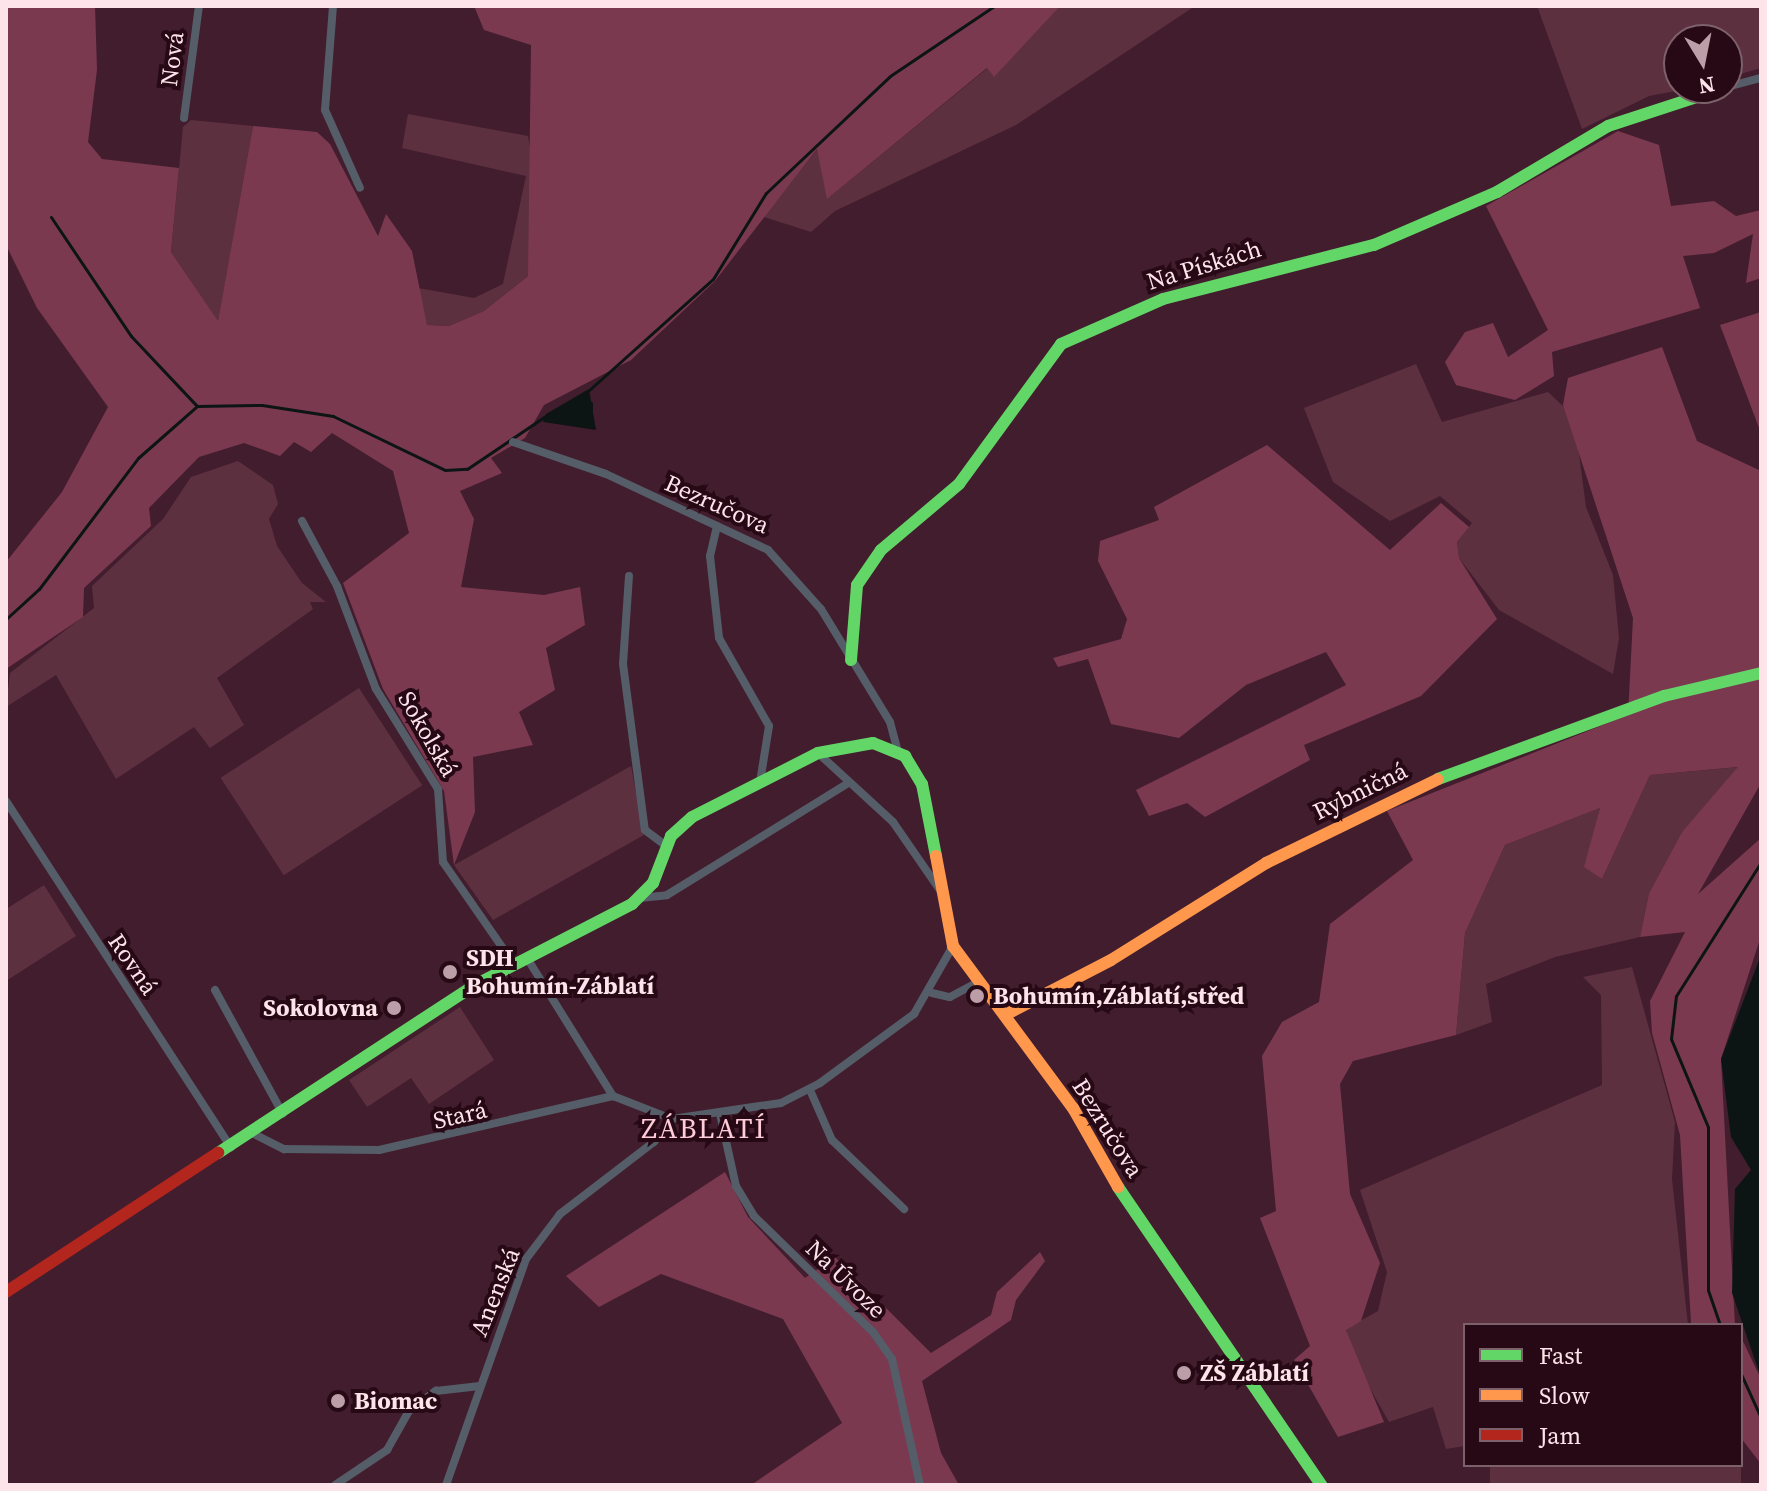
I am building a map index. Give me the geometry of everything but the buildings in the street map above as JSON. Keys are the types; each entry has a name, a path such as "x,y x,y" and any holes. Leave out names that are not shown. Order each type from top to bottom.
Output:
{"main road":[{"name":"Na Pískách","path":"851,660 847,635 857,585 881,550 959,484 1061,344 1163,299 1374,245 1497,192 1608,126 1676,104"},
{"name":"Rybničná","path":"1007,1014 1111,960 1266,863 1427,783 1664,696 1761,673"},
{"path":"6,1292 514,964 640,898 665,845 692,817 818,753 862,742 898,752"},
{"name":"Bezručova","path":"898,752 916,771 945,896 953,946 1007,1014 1093,1139 1146,1236 1321,1485"}],"street":[{"name":"Nová","path":"184,118 199,6"},
{"path":"333,6 325,110 360,188"},
{"name":"Bezručova","path":"513,442 606,474 768,550 798,579 851,660 890,722 898,752"},
{"name":"Sokolská","path":"302,521 337,586 376,689 438,789 443,862 514,964"},
{"path":"717,526 710,556 719,638 769,726 760,782"},
{"path":"629,576 623,664 645,830 665,845"},
{"path":"818,753 847,784 893,822 945,896"},
{"path":"640,898 653,902 667,895 847,784"},
{"name":"Rovná","path":"6,801 232,1148"},
{"path":"527,958 613,1096 672,1119 720,1114 810,1090 902,1025 932,993 953,946"},
{"path":"932,993 950,997 980,981"},
{"path":"215,990 283,1115"},
{"path":"810,1090 832,1140 904,1209"},
{"name":"Stará","path":"254,1134 284,1149 398,1148 613,1096"},
{"name":"Na Úvoze","path":"720,1114 736,1186 754,1216 873,1332 892,1359 920,1485"},
{"name":"Anenská","path":"446,1485 480,1386 539,1240 672,1119"},
{"path":"335,1485 387,1450 409,1411 436,1391 480,1386"}],"shaded area":[{"path":"6,6 95,6 97,70 88,142 102,159 179,168 171,252 218,321 253,126 317,132 330,144 378,236 386,214 412,251 427,325 449,326 484,311 528,276 531,45 484,30 474,6 1060,6 994,77 987,68 827,199 817,149 715,281 631,360 544,405 525,438 491,458 502,473 460,491 474,519 461,587 544,595 580,587 585,625 546,648 555,690 519,712 533,745 473,757 475,812 454,865 444,791 383,689 343,583 409,533 393,471 332,433 311,452 294,442 280,456 244,443 199,457 149,508 151,526 84,588 83,617 6,669 6,562 62,492 108,407 37,308 6,245"},
{"path":"1056,6 1195,6 1016,125 835,211 811,232 764,217 818,148 828,198 988,68 993,76"},
{"path":"1537,6 1761,6 1761,68 1743,73 1743,24 1663,24 1663,93 1649,96 1582,129"},
{"path":"408,114 528,136 535,177 528,276 484,311 449,326 427,325 418,288 474,298 503,284 526,176 402,148"},
{"path":"191,120 253,126 218,322 171,252 183,127"},
{"path":"1618,131 1659,145 1671,206 1714,201 1736,216 1761,210 1761,278 1746,283 1753,234 1714,253 1683,256 1700,308 1552,352 1554,376 1515,400 1456,385 1445,362 1465,332 1493,323 1508,357 1548,330 1486,206"},
{"path":"1761,312 1761,433 1720,325"},
{"path":"1662,347 1697,441 1761,471 1761,783 1698,894 1761,838 1761,936 1721,1059 1735,1323 1691,1323 1680,1135 1652,1033 1650,1001 1685,932 1640,937 1649,893 1682,832 1738,767 1650,775 1602,879 1584,867 1600,808 1505,845 1465,933 1456,1035 1353,1061 1340,1084 1350,1194 1380,1263 1361,1321 1346,1330 1384,1422 1338,1437 1294,1360 1310,1346 1260,1218 1276,1211 1262,1056 1282,1022 1319,1002 1330,924 1413,860 1387,811 1628,715 1633,618 1563,405 1568,378"},
{"path":"1416,364 1442,422 1548,392 1564,407 1576,431 1586,507 1613,575 1619,638 1613,674 1499,610 1459,558 1457,542 1472,523 1440,496 1390,521 1333,482 1304,408"},
{"path":"589,389 596,430 543,422 546,414"},
{"path":"1267,445 1390,550 1441,503 1469,527 1457,542 1459,558 1497,619 1421,696 1304,745 1310,760 1205,817 1187,803 1149,816 1136,790 1346,685 1326,652 1246,685 1179,738 1111,724 1088,659 1058,667 1053,658 1121,639 1127,619 1098,561 1100,541 1159,520 1154,507"},
{"path":"238,461 273,485 278,504 269,519 277,546 302,583 326,602 310,602 313,609 217,678 244,725 210,748 194,727 116,779 56,675 6,707 10,673 94,608 92,586 163,519 191,477"},
{"path":"359,688 422,785 284,875 221,778"},
{"path":"631,766 644,835 493,920 454,865"},
{"path":"1740,767 1682,832 1649,893 1640,937 1555,957 1486,984 1492,1022 1456,1035 1465,933 1505,845 1600,808 1585,867 1602,879 1650,775"},
{"path":"44,885 76,936 6,981 6,909"},
{"path":"1761,955 1761,1378 1732,1293 1735,1189 1751,1170 1731,1137 1721,1059"},
{"path":"1632,967 1675,1122 1672,1179 1688,1323 1463,1323 1463,1446 1446,1449 1433,1407 1389,1422 1357,1365 1346,1329 1378,1311 1387,1272 1360,1190 1602,1085 1601,995 1583,977"},
{"path":"460,1007 494,1060 429,1104 411,1078 367,1107 349,1080"},
{"path":"725,1172 748,1217 805,1278 835,1257 931,1353 991,1315 997,1292 1040,1252 1045,1261 1016,1300 1011,1320 922,1381 941,1453 959,1485 751,1485 842,1423 783,1319 661,1274 599,1307 566,1276"},
{"path":"1743,1341 1761,1379 1761,1464 1743,1441"},
{"path":"1490,1467 1741,1467 1741,1485 1490,1485"}],"waterway":[{"path":"588,391 713,279 766,193 890,76 994,6"},
{"path":"51,217 131,336 197,406"},
{"path":"591,403 591,426"},
{"path":"6,619 39,589 138,458 197,406 262,405 333,416 445,470 467,469 547,415"},
{"path":"1719,1323 1708,1290 1708,1127 1671,1039 1676,996 1761,862"},
{"path":"1743,1378 1761,1418"}],"traffic: fast":[{"path":"851,660 857,585 881,550 959,484 1061,344 1163,299 1374,245 1497,192 1608,126 1675,104"},
{"path":"1438,779 1664,696 1761,673"},
{"path":"218,1153 475,985 632,904 653,883 671,836 692,817 818,753 873,743 905,756 922,784 936,856"},
{"path":"1118,1187 1321,1485"}],"traffic: slow":[{"path":"1007,1014 1111,960 1266,863 1438,779"},
{"path":"936,856 953,946 1073,1108 1118,1187"}],"traffic: jam":[{"path":"6,1292 218,1153"}],"place":[{"name":"SDH Bohumín-Záblatí","path":"450,972"},
{"name":"Bohumín,Záblatí,střed","path":"977,996"},
{"name":"Sokolovna","path":"394,1008"},
{"name":"ZŠ Záblatí","path":"1184,1373"},
{"name":"Biomac","path":"338,1401"}],"district":[{"name":"ZÁBLATÍ","path":"704,1128"}]}
